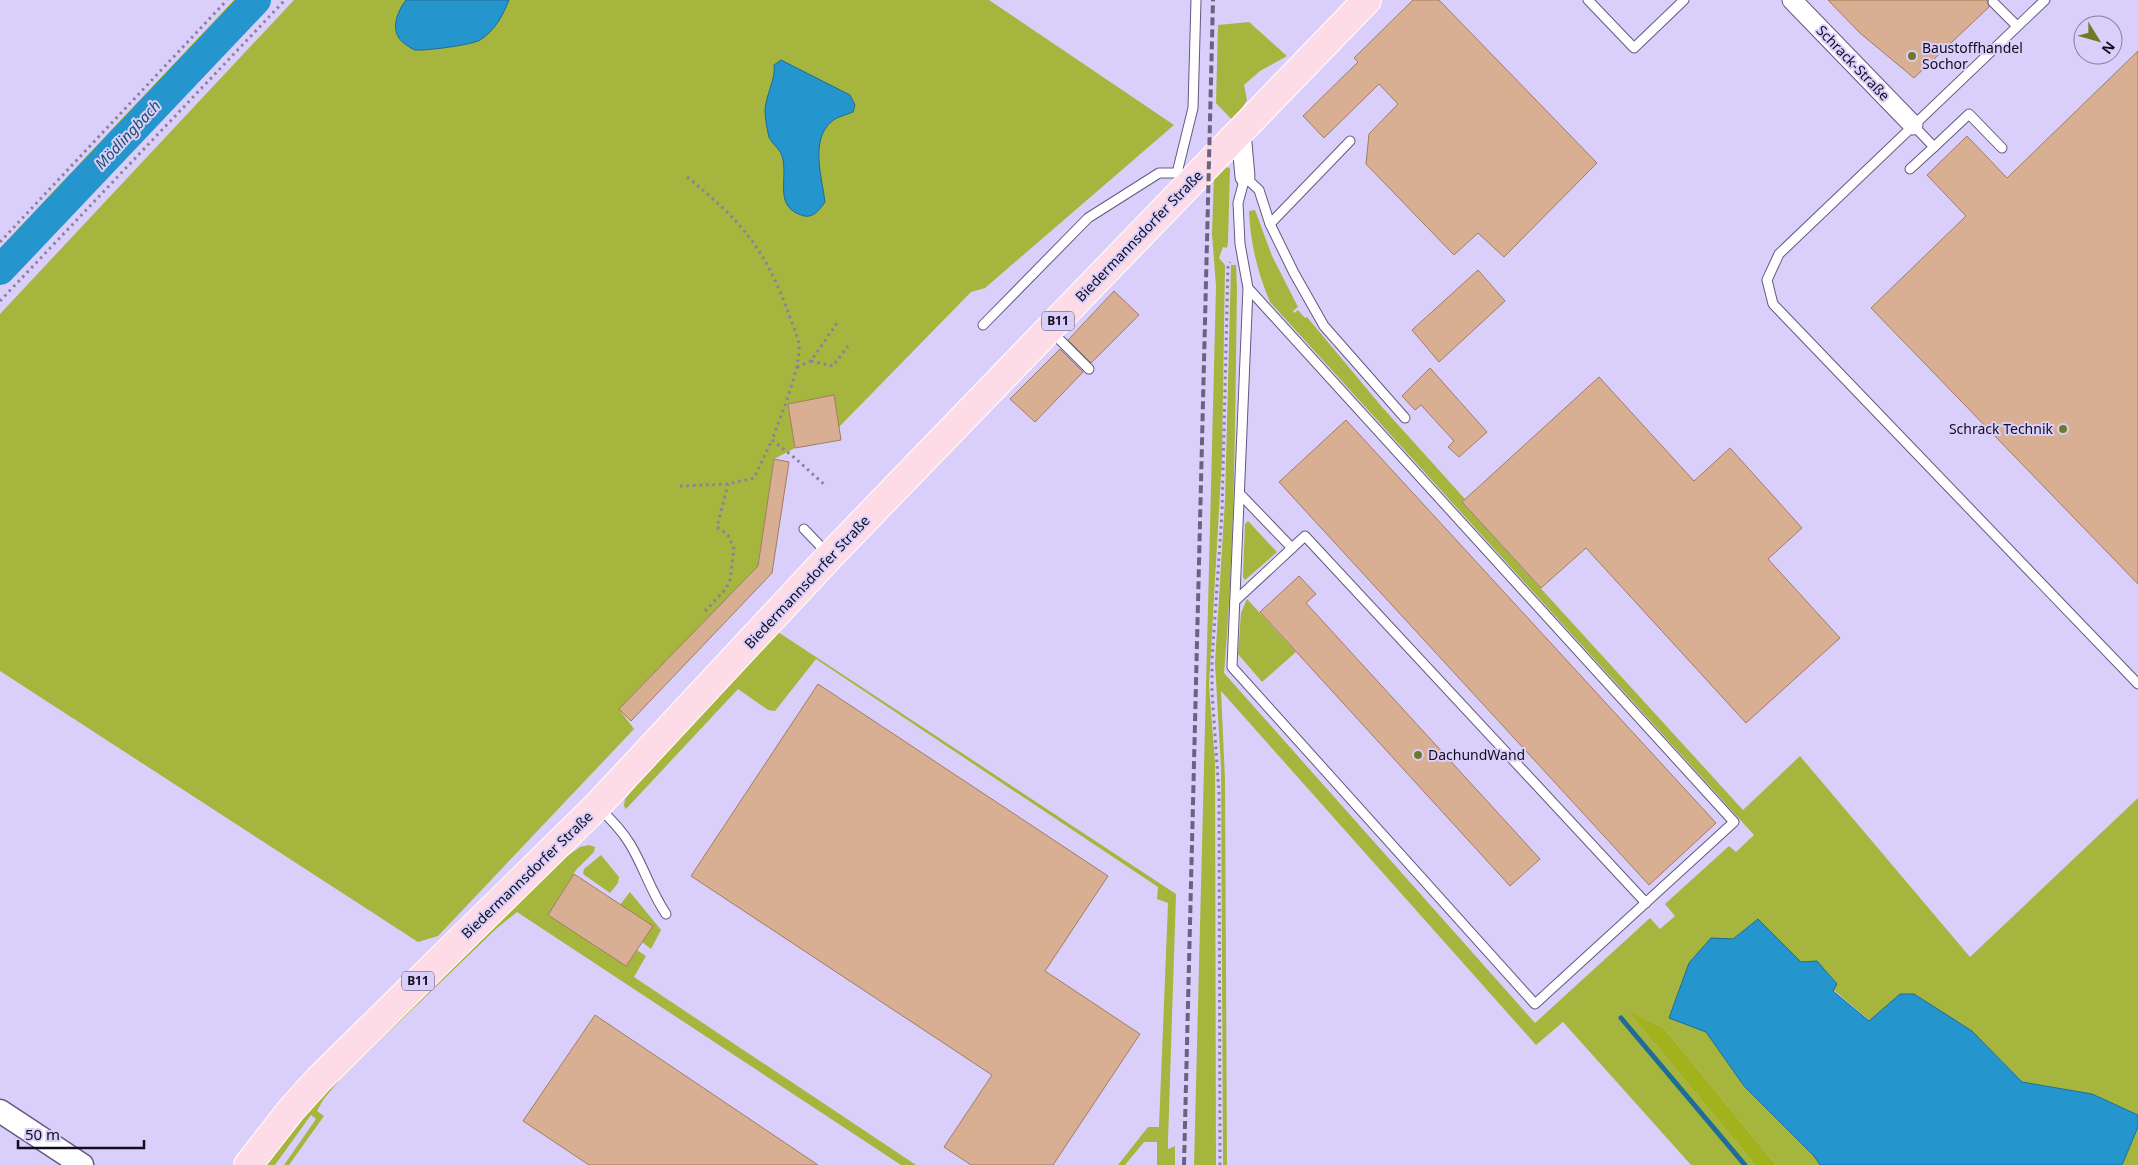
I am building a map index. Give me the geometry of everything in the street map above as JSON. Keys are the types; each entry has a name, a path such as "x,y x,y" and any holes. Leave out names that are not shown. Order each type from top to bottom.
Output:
{"main road":[{"name":"Biedermannsdorfer Straße","path":"248,1165 291,1110 322,1075 597,806 830,556 1049,329 1183,179 1241,132 1367,0"}],"street":[{"name":"Schrack-Straße","path":"1792,0 1913,125"},
{"path":"1241,132 1245,177"},
{"path":"0,1111 82,1165"}],"lane":[{"path":"983,325 1088,218 1159,173 1183,179 1193,108 1196,0"},
{"path":"1588,0 1634,48 1684,0"},
{"path":"2045,0 1779,254 1768,280 1773,304 2138,684"},
{"path":"1993,2 2017,26"},
{"path":"1910,169 1969,114 2002,148"},
{"path":"1913,125 1934,147"},
{"path":"1270,224 1350,141"},
{"path":"1248,288 1734,822 1535,1004 1232,668 1248,288 1240,244 1238,203 1245,177 1259,190 1270,224 1294,273 1324,326 1404,418"},
{"path":"1049,329 1089,370"},
{"path":"1240,494 1292,548"},
{"path":"804,529 830,556"},
{"path":"1235,601 1305,536 1646,903"},
{"path":"597,806 612,821 631,846 652,892 666,914"}],"path":[{"path":"0,242 227,0"},
{"path":"0,301 285,0"},
{"path":"680,486 728,484 754,478 772,440 797,367 799,344 780,289 760,249 718,201 687,177"},
{"path":"1220,1165 1219,793 1212,692 1212,660 1223,504 1228,266 1240,244"},
{"path":"797,367 811,361 837,323"},
{"path":"811,361 833,366 848,346"},
{"path":"772,440 826,486"},
{"path":"705,611 726,589 730,580 734,549 728,535 717,527 728,484"}],"green space":[{"path":"234,0 249,0 0,263 0,248"},
{"path":"294,0 989,0 1174,125 985,288 971,292 839,427 834,396 788,404 795,448 774,459 758,566 619,709 634,729 438,936 418,942 0,671 0,314"},
{"path":"1249,22 1287,56 1260,71 1244,85 1247,100 1234,122 1216,103 1218,25"},
{"path":"1221,168 1230,168 1228,242 1227,248 1223,247 1219,258 1225,265 1222,458 1209,685 1215,762 1216,1165 1194,1165 1216,286 1212,234 1214,174"},
{"path":"1255,210 1272,256 1298,307 1293,311 1294,313 1298,310 1305,318 1307,317 1382,407 1465,499 1462,502 1743,810 1800,756 1970,957 2138,798 2138,1115 2092,1094 2022,1082 1972,1031 1900,994 1870,1021 1801,962 1758,919 1733,939 1711,939 1689,963 1706,1032 1744,1086 1815,1156 1820,1165 1776,1165 1664,1028 1629,1012 1755,1165 1691,1165 1563,1022 1536,1045 1221,691 1225,779 1227,1165 1223,1165 1221,768 1215,663 1225,500 1231,265 1236,265 1237,289 1235,433 1228,625 1224,673 1535,1023 1650,918 1660,929 1675,916 1665,904 1729,846 1736,852 1754,835 1270,302 1258,269 1251,234 1249,211"},
{"path":"1248,521 1277,552 1245,580 1243,577 1245,524"},
{"path":"1247,599 1296,652 1262,682 1238,654 1241,613"},
{"path":"775,630 1176,894 1168,1141 1168,1149 1175,1146 1175,1165 1157,1165 1157,1142 1144,1142 1125,1165 1118,1165 1148,1127 1159,1127 1168,903 1157,899 1158,887 816,659 775,711 768,710 738,689 626,809 624,806 625,799"},
{"path":"589,845 595,847 594,852 576,870 548,915 626,966 637,950 646,956 634,977 916,1165 901,1165 517,912 497,928 342,1077 323,1100 317,1111 324,1116 289,1165 284,1165 316,1119 311,1115 275,1165 262,1165 294,1120 512,906 563,859 580,847"},
{"path":"601,855 619,877 618,883 610,893 583,874 584,869"},
{"path":"630,892 661,930 651,949 642,942 620,905"},
{"path":"1628,1011 1664,1028 1776,1165 1755,1165"},
{"path":"2138,1127 2138,1165 2122,1165"}],"water":[{"path":"406,0 509,0 494,27 480,40 459,46 415,50 400,39 396,29 399,11"},
{"path":"781,60 850,95 855,105 853,112 838,117 831,122 821,139 819,160 825,202 811,216 804,216 794,212 788,206 784,191 782,156 769,137 767,127 766,104 774,76 774,65"},
{"path":"1758,919 1801,962 1817,961 1837,984 1833,991 1869,1021 1900,994 1914,994 1972,1031 2022,1082 2092,1094 2138,1115 2138,1127 2122,1165 1820,1165 1814,1156 1744,1086 1706,1032 1669,1018 1689,963 1711,938 1733,939"}],"building":[{"path":"1413,0 1439,0 1597,163 1504,257 1478,233 1454,255 1366,164 1369,134 1398,104 1379,84 1324,138 1303,116 1358,62 1354,58"},
{"name":"Baustoffhandel Sochor","path":"1828,0 1987,0 1989,7 1914,78 1860,33"},
{"name":"Schrack Technik","path":"2138,51 2138,584 1871,308 1966,216 1927,175 1967,136 2007,178"},
{"path":"1478,270 1505,301 1439,362 1412,330"},
{"path":"1114,291 1139,315 1091,363 1068,340"},
{"path":"1060,349 1083,372 1035,422 1010,399"},
{"path":"1430,368 1487,432 1459,457 1448,447 1454,441 1421,405 1415,410 1402,396"},
{"path":"1599,377 1694,481 1730,448 1802,528 1768,559 1840,638 1746,723 1586,548 1541,588 1462,502"},
{"path":"834,395 841,440 795,448 788,404"},
{"path":"1346,420 1716,823 1649,885 1279,482"},
{"path":"774,459 789,462 772,573 631,721 619,709 758,566"},
{"name":"DachundWand","path":"1299,576 1316,594 1306,603 1540,859 1510,886 1260,612"},
{"path":"818,684 1108,876 1045,971 1140,1034 1053,1165 971,1165 944,1147 992,1075 691,876"},
{"path":"574,874 653,926 626,966 548,915"},
{"path":"595,1015 818,1165 589,1165 523,1121"}],"waterway":[{"name":"Mödlingbach","path":"0,270 256,0"},
{"path":"1621,1018 1745,1165"}],"railway":[{"path":"1184,1165 1213,0"}],"place":[{"name":"Baustoffhandel Sochor","path":"1912,56"},
{"name":"Schrack Technik","path":"2063,429"},
{"name":"DachundWand","path":"1418,755"}]}
